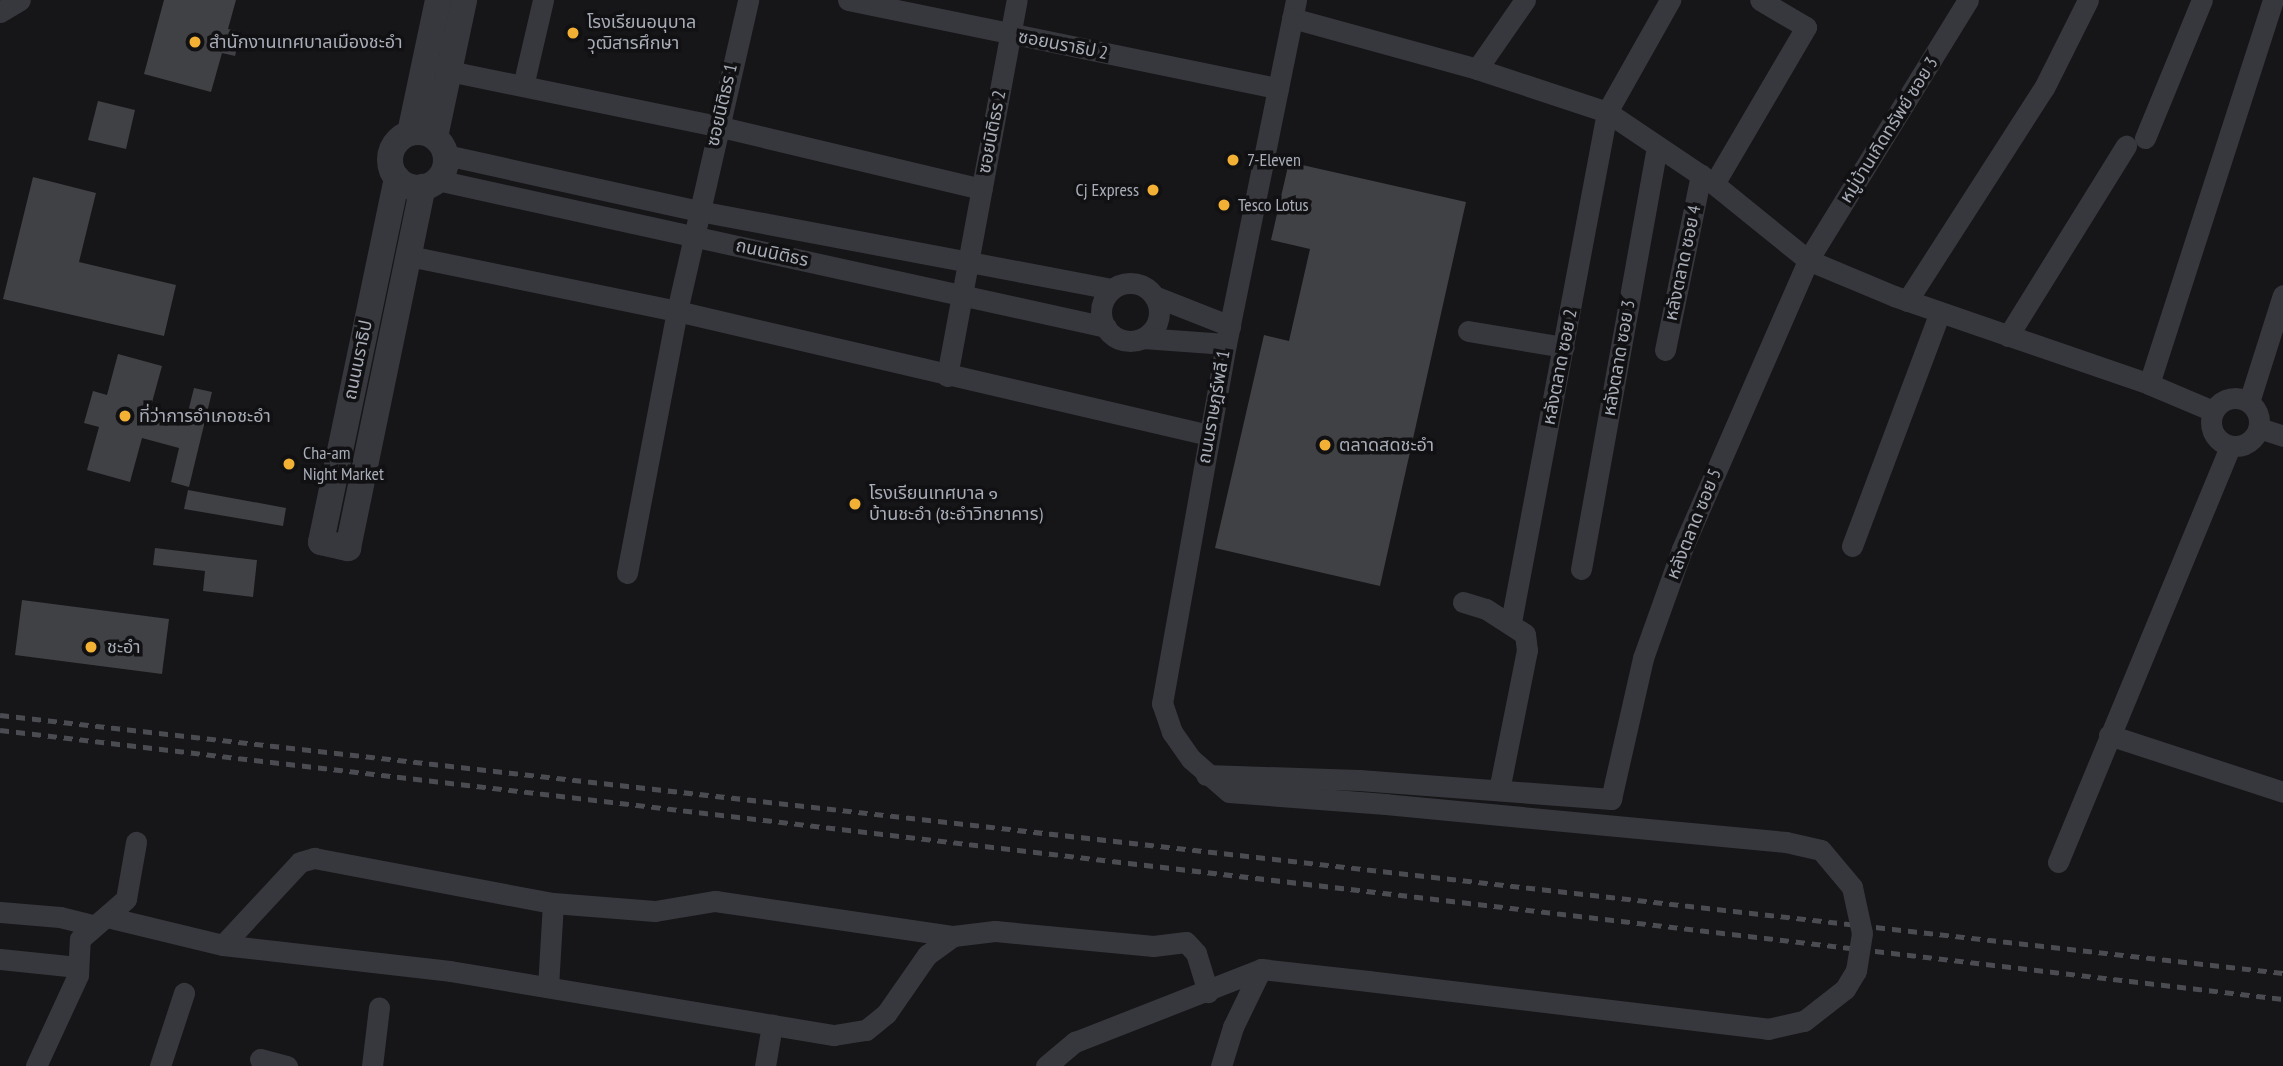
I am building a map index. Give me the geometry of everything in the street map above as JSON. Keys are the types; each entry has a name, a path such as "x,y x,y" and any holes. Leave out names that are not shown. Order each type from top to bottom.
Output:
{"street":[{"path":"0,12 20,0"},
{"name":"ถนนนราธิป","path":"430,159 438,0"},
{"name":"ถนนนราธิป","path":"430,159 392,148 391,166 397,178 321,542 348,548 464,0"},
{"path":"523,86 543,0"},
{"name":"ซอยนิติธร 1","path":"627,573 693,236 748,0"},
{"name":"ซอยนราธิป 2","path":"848,0 1278,88"},
{"name":"ซอยนิติธร 2","path":"947,376 965,296 1017,0"},
{"path":"1476,69 1525,0"},
{"name":"หลังตลาด ซอย 2","path":"1511,622 1607,112 1670,0"},
{"path":"1759,0 1790,8"},
{"name":"หมู่บ้านเกิดทรัพย์ ซอย 3","path":"1808,260 1968,0"},
{"path":"1907,301 2044,89 2088,0"},
{"path":"2008,336 2135,142 2203,0"},
{"path":"2149,384 2273,0"},
{"name":"หลังตลาด ซอย 4","path":"1665,350 1707,180 1806,27 1790,8"},
{"path":"1294,9 1607,112 1707,180 1808,260 1907,301 2149,384 2213,411"},
{"name":"ถนนราษฎร์พลี 1","path":"1261,969 1768,1029 1804,1021 1845,989 1856,971 1862,933 1852,887 1821,850 1786,842 1230,792 1206,775 1172,732 1162,704 1209,435 1294,9"},
{"path":"449,71 717,126 982,189"},
{"name":"หลังตลาด ซอย 3","path":"1581,569 1657,147"},
{"path":"397,178 408,186 430,159"},
{"name":"ถนนนิติธร","path":"430,159 1112,289"},
{"name":"ถนนนิติธร","path":"430,159 693,236 1106,327"},
{"path":"409,256 677,312 1209,435"},
{"name":"หลังตลาด ซอย 5","path":"1499,790 1611,799 1643,658 1682,549 1808,260"},
{"path":"1130,283 1228,335 1125,341 1106,327 1102,305 1112,289 1130,283"},
{"path":"2249,402 2283,295"},
{"path":"1143,338 1156,324 1154,296"},
{"path":"1852,546 1940,312"},
{"path":"1468,331 1564,347"},
{"path":"349,398 378,405"},
{"path":"2213,411 2229,398 2249,402 2258,413 2259,428 2248,443 2230,446"},
{"path":"2213,411 2213,431 2230,446"},
{"path":"2259,428 2283,436"},
{"path":"2058,862 2230,446"},
{"path":"1206,775 1499,790 1527,650 1525,634 1511,622 1463,602"},
{"path":"2109,736 2283,792"},
{"path":"36,1066 78,967 77,946 100,921 126,899 136,842"},
{"path":"223,945 300,862 314,858 553,903 655,911 715,901 953,936 995,931 1153,946 1186,942 1196,953 1208,992"},
{"path":"548,987 553,903"},
{"path":"0,912 100,921 223,945 450,971 834,1035 866,1030 886,1014 927,955 953,936"},
{"path":"0,960 78,967"},
{"path":"1046,1066 1075,1042 1261,969"},
{"path":"1221,1066 1233,1027 1261,969"},
{"path":"160,1066 184,993"},
{"path":"372,1066 379,1007"},
{"path":"765,1066 772,1026"},
{"path":"260,1059 287,1066"}],"building":[{"name":"สํานักงานเทศบาลเมืองชะอำ","path":"164,0 236,0 228,29 241,32 235,56 222,53 211,92 144,74"},
{"path":"98,101 135,110 126,149 88,140"},
{"name":"ตลาดสดชะอำ","path":"1289,162 1466,202 1380,586 1215,548 1264,335 1289,341 1310,249 1271,240"},
{"path":"33,177 96,193 79,262 176,285 164,336 3,299"},
{"name":"ที่ว่าการอำเภอชะอำ","path":"118,354 162,366 151,406 187,416 194,388 212,392 189,487 171,482 179,448 142,438 130,482 87,470 99,427 84,423 93,391 107,395"},
{"path":"188,490 286,508 283,526 184,509"},
{"path":"155,548 257,560 253,597 203,591 205,571 153,565"},
{"path":"22,600 169,619 162,674 15,655"}],"railway":[{"path":"0,715 2283,973"},
{"path":"0,730 2283,999"}],"place":[{"name":"โรงเรียนอนุบาล วุฒิสารศึกษา","path":"573,33"},
{"name":"สํานักงานเทศบาลเมืองชะอำ","path":"195,42"},
{"name":"7-Eleven","path":"1233,160"},
{"name":"Cj Express","path":"1153,190"},
{"name":"Tesco Lotus","path":"1224,205"},
{"name":"ที่ว่าการอำเภอชะอำ","path":"125,416"},
{"name":"ตลาดสดชะอำ","path":"1325,445"},
{"name":"Cha-am Night Market","path":"289,464"},
{"name":"โรงเรียนเทศบาล ๑ บ้านชะอำ (ชะอำวิทยาคาร)","path":"855,504"},
{"name":"ชะอำ","path":"91,647"}]}
